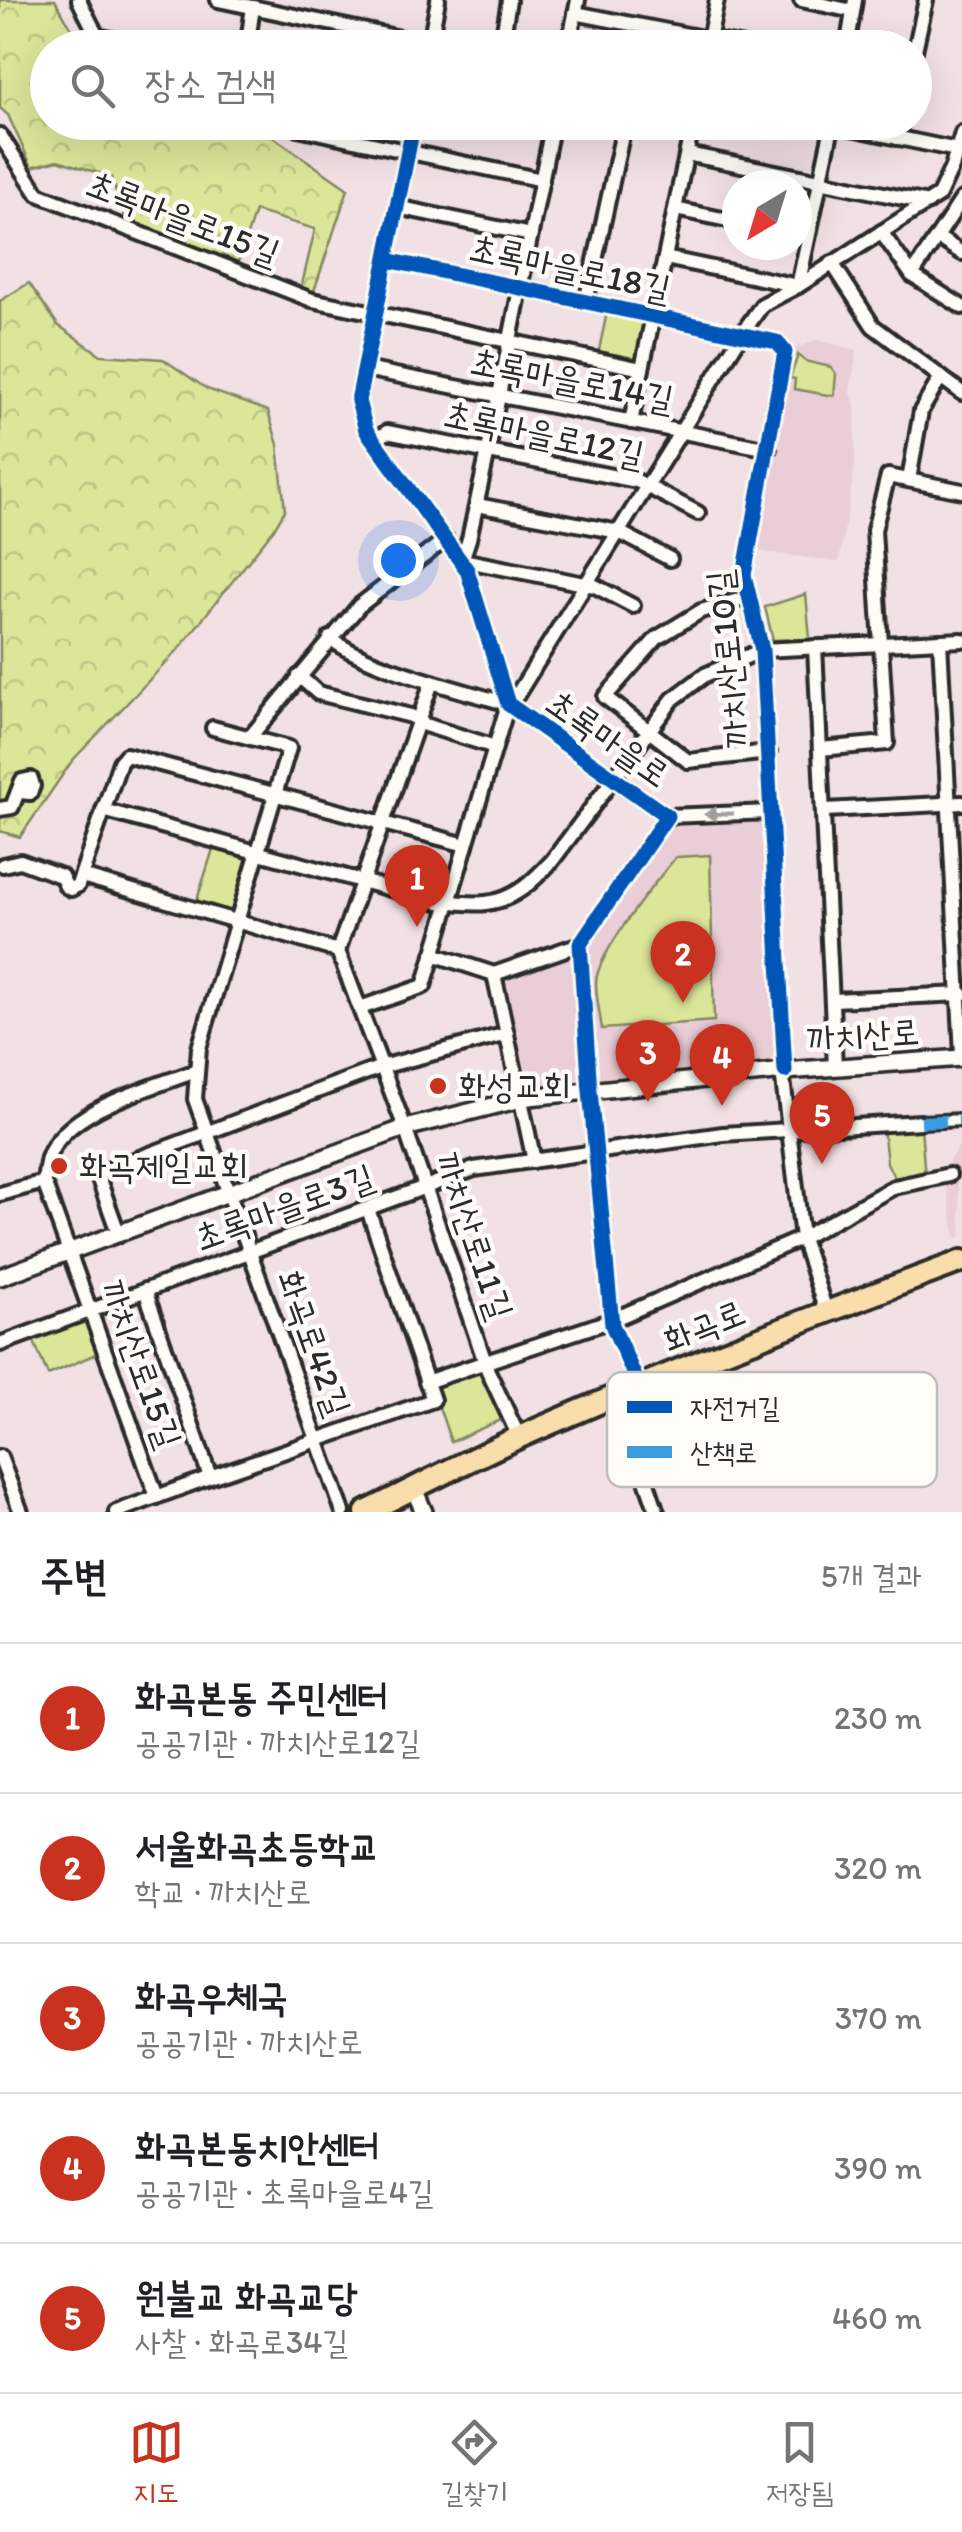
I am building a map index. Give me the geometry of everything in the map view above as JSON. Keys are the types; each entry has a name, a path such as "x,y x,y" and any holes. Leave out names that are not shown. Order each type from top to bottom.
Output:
{"main road":[{"name":"화곡로","path":"674,1372 962,1261"},
{"name":"화곡로","path":"366,1512 607,1400"}],"street":[{"path":"79,0 93,30"},
{"path":"218,0 357,30"},
{"path":"432,30 438,0"},
{"path":"504,30 509,0"},
{"path":"711,30 717,0"},
{"path":"801,0 854,6"},
{"path":"919,30 926,0"},
{"path":"576,6 659,30"},
{"path":"250,30 253,7"},
{"path":"360,1008 424,986 508,704 517,696 742,335 762,306 939,195 960,150 962,133"},
{"name":"초록마을로15길","path":"0,135 38,194 312,300 642,369"},
{"path":"350,140 542,180"},
{"name":"초록마을로","path":"411,140 358,401 366,430 462,560 508,704 667,816 771,812"},
{"path":"550,140 500,396 462,560 586,585 633,606"},
{"name":"초록마을로18길","path":"586,302 621,140"},
{"path":"631,422 690,140"},
{"path":"812,208 827,140"},
{"path":"908,140 960,150"},
{"path":"687,154 928,203"},
{"path":"912,275 962,199"},
{"path":"397,207 531,235"},
{"path":"675,209 722,219"},
{"path":"881,232 912,275 962,307"},
{"path":"937,237 962,253"},
{"path":"665,258 798,286"},
{"name":"초록마을로18길","path":"386,260 742,335"},
{"path":"798,286 801,260"},
{"path":"832,262 873,326 962,392"},
{"name":"까치산로10길","path":"742,335 777,342 784,352 744,575 762,650 788,1130 802,1238 826,1312"},
{"name":"초록마을로14길","path":"364,369 768,449"},
{"path":"909,480 921,411 941,377"},
{"name":"초록마을로12길","path":"374,441 387,432 648,486 698,513"},
{"path":"820,748 888,743 874,530 888,476 962,491"},
{"path":"477,505 619,532 670,559"},
{"path":"213,728 250,737 359,606 446,539"},
{"name":"까치산로10길","path":"749,597 701,612 657,638 605,697 688,761 769,752"},
{"path":"330,638 343,649 432,682 508,704"},
{"path":"104,810 438,902 486,903 512,896 530,884 552,861 672,699 705,675 762,650 962,640"},
{"path":"940,641 962,1057"},
{"path":"815,648 836,1067"},
{"path":"299,676 318,693 418,720 495,747"},
{"path":"82,876 338,951 432,682"},
{"name":"화곡로42길","path":"250,737 289,748 199,1048 195,1100 343,1512"},
{"path":"1,868 20,861 61,876 71,889 78,885 120,762 126,756 466,845"},
{"path":"0,809 12,807 20,792"},
{"path":"825,810 962,803"},
{"name":"초록마을로","path":"580,944 667,816"},
{"path":"433,954 494,974 580,944 612,1320 633,1372"},
{"name":"까치산로11길","path":"338,951 405,1128 486,1363 519,1438"},
{"path":"494,974 534,1161"},
{"path":"833,1000 960,994"},
{"path":"119,1235 97,1174 381,1067 507,1034"},
{"name":"까치산로","path":"0,1277 405,1128 520,1100 784,1071 962,1057"},
{"path":"0,1194 44,1182 48,1157 60,1139 100,1108 196,1071"},
{"path":"920,1122 962,1120"},
{"name":"초록마을로3길","path":"0,1344 474,1169 723,1134 920,1122"},
{"path":"426,1382 612,1320 802,1238 894,1188 949,1175"},
{"name":"까치산로15길","path":"44,1182 157,1496"},
{"path":"116,1512 316,1438 433,1400 368,1208"},
{"path":"144,1290 210,1477"},
{"path":"0,1457 21,1512"},
{"path":"648,1487 657,1512"},
{"path":"414,1489 424,1512"}],"shaded area":[{"path":"817,340 857,350 850,390 855,406 855,465 839,562 758,551 791,350"},
{"path":"763,818 777,1063 599,1079 587,944 669,825"},
{"path":"570,954 579,1082 525,1089 502,979"},
{"path":"962,1069 962,1169 957,1172 962,1236 956,1238 943,1170 959,1145 958,1070"}],"green space":[{"path":"0,0 55,0 72,30 30,30 30,140 277,140 348,189 313,294 301,289 315,229 255,211 238,263 126,220 111,177 58,160 32,167 8,115 0,108"},
{"path":"29,283 58,325 101,355 163,359 207,389 268,411 278,445 285,510 178,650 72,761 20,837 0,831 0,301"},
{"path":"607,312 645,321 636,364 598,355"},
{"path":"798,355 805,361 831,367 836,374 834,396 794,389 795,379 790,378"},
{"path":"806,594 810,639 773,640 765,607"},
{"path":"213,849 251,859 234,913 196,903"},
{"path":"710,855 714,1021 602,1029 596,982 616,936 676,857"},
{"path":"921,1126 925,1179 898,1185 887,1163 883,1128"},
{"path":"85,1317 98,1353 48,1375 32,1337"},
{"path":"482,1369 505,1418 451,1442 431,1384"}],"marked path":[{"path":"921,1122 962,1120"}],"cycle path":[{"path":"410,140 358,401 366,430 467,570 508,704 667,816 580,944 612,1325 633,1372"},
{"path":"387,260 777,342 785,352 744,575 762,650 785,1071"}],"place":[{"name":"화곡본동 주민센터","path":"417,927"},
{"name":"서울화곡초등학교","path":"683,1003"},
{"name":"화성교회","path":"438,1086"},
{"name":"화곡우체국","path":"648,1102"},
{"name":"화곡본동치안센터","path":"722,1106"},
{"name":"원불교 화곡교당","path":"822,1164"},
{"name":"화곡제일교회","path":"59,1166"}]}
